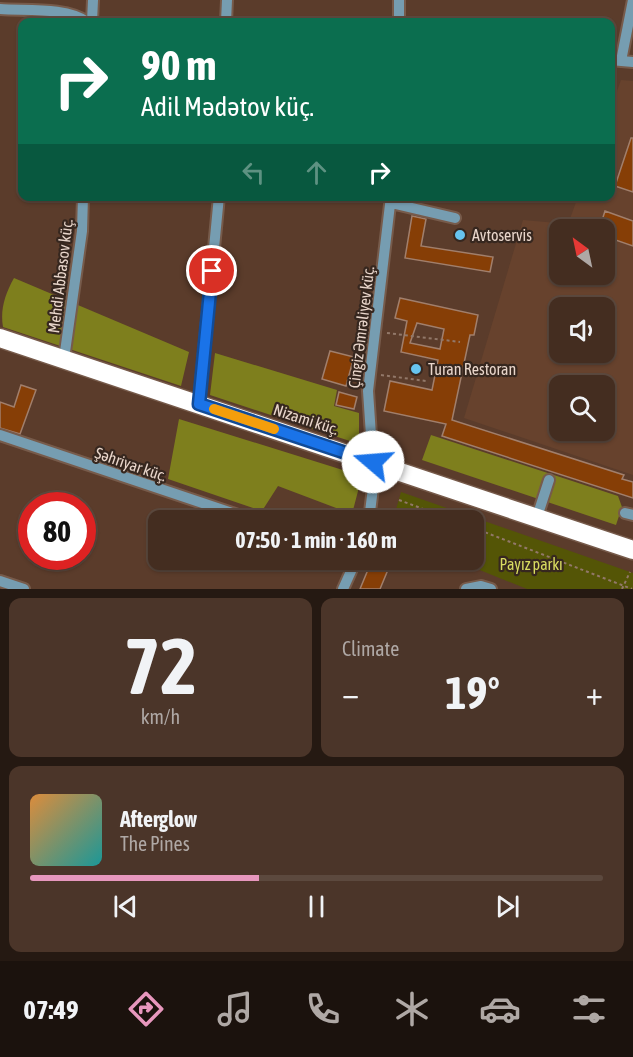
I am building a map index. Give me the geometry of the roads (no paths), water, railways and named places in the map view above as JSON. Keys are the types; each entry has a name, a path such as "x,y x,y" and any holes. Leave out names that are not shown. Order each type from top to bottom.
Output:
{"highway":[{"name":"Nizami küç.","path":"0,338 633,550"}],"street":[{"path":"92,18 93,0"},
{"path":"226,18 227,0"},
{"path":"399,0 399,18"},
{"path":"633,0 616,61 633,62"},
{"path":"0,9 68,13 81,18"},
{"name":"Mehdi Abbasov küç.","path":"64,359 82,231 83,201"},
{"path":"199,404 219,201"},
{"name":"Çingiz Əmrəliyev küç.","path":"371,510 373,462 368,408 370,374 391,201"},
{"path":"395,201 455,218"},
{"name":"Şəhriyar küç.","path":"0,435 223,510"},
{"path":"537,517 549,480"},
{"path":"343,589 352,570"},
{"path":"0,581 24,589"},
{"path":"466,589 481,586 491,589"}],"place":[{"name":"Avtoservis","path":"460,235"},
{"name":"Turan Restoran","path":"416,369"}],"park label":[{"name":"Payız parkı","path":"531,564"}]}
